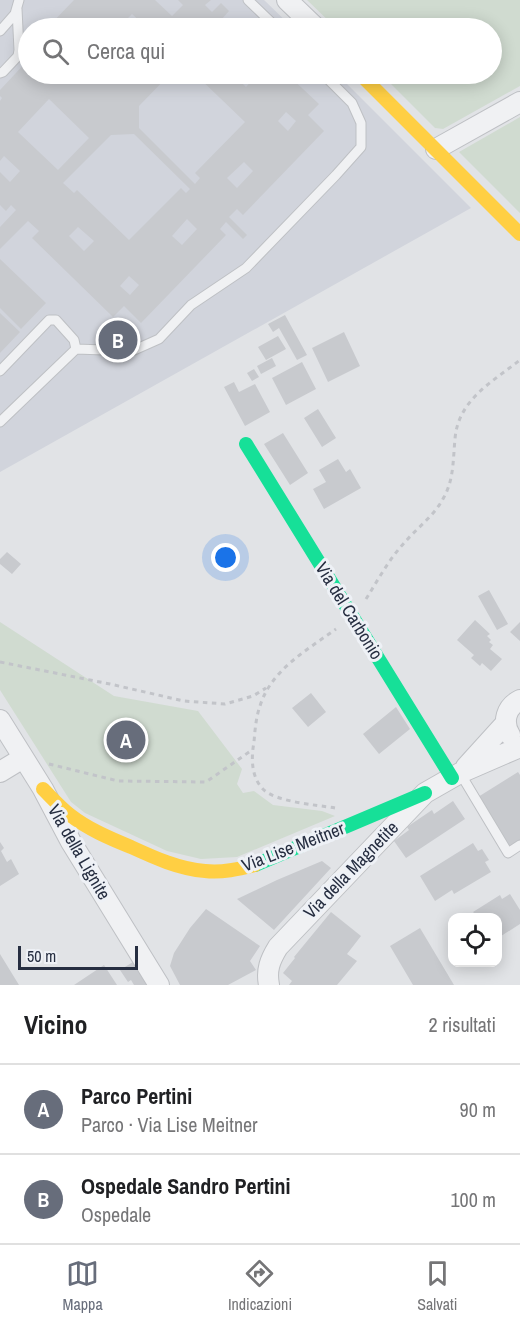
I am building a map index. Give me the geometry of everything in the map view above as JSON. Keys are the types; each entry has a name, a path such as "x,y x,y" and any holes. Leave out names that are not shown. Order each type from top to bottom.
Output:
{"street":[{"path":"287,0 306,18"},
{"path":"370,84 520,234"},
{"path":"436,149 520,102"},
{"name":"Via del Carbonio","path":"246,444 456,775"},
{"name":"Via della Magnetite","path":"456,775 505,724 508,710 520,700"},
{"name":"Via della Lignite","path":"0,720 43,789 59,822 159,985"},
{"path":"505,724 510,735 520,745"},
{"name":"Via della Magnetite","path":"270,985 268,966 278,947 424,793 520,745"},
{"path":"0,772 23,758"},
{"name":"Via Lise Meitner","path":"43,789 72,818 168,864 192,870 224,871 251,866 424,793"},
{"path":"71,842 72,836 77,831 92,829"}],"lane":[{"path":"248,0 267,18"},
{"path":"0,31 15,14 18,4"},
{"path":"0,73 18,56"},
{"path":"0,422 76,349 132,351 159,339 191,305 246,268 361,147 361,123 352,103 333,84"},
{"path":"0,371 49,320 56,320 74,340 76,349"},
{"path":"456,775 508,853 520,845"}],"path":[{"path":"0,662 184,701 225,704 253,696 269,687"},
{"path":"23,758 118,781 207,782 252,750"}],"shaded area":[{"path":"0,0 264,0 283,18 18,18 18,84 347,84 471,208 0,472"},
{"path":"307,0 520,0 520,86 443,129 435,128 391,84 502,84 502,18 326,18"},
{"path":"520,117 520,213 459,152"},
{"path":"0,622 114,696 198,711 242,769 237,784 243,793 254,791 273,805 322,811 335,816 237,857 201,859 167,851 85,813 71,802 0,690"}],"building":[{"path":"74,0 155,0 172,16 183,5 178,0 211,0 205,5 212,12 221,3 229,11 223,18 136,18 132,14 128,18 57,18"},
{"path":"18,71 18,84 160,84 139,106 139,128 195,184 200,178 195,173 245,122 205,84 243,84 246,87 249,84 298,84 319,104 308,115 324,131 243,215 237,209 229,217 247,235 243,239 226,222 220,229 226,235 141,323 124,306 113,317 32,238 39,231 28,221 0,249 0,227 16,210 11,205 6,211 0,205 0,172 10,182 20,171 4,156 0,161 0,101 2,98 0,90","holes":["49,99 89,138 58,170 18,132","286,112 296,121 288,131 278,121","134,134 190,189 186,193 181,188 129,240 77,190 74,193 63,183 111,135","244,162 253,171 237,188 227,178","187,219 197,229 182,245 172,236","78,227 94,241 84,251 69,236","129,276 139,285 130,295 120,286"]},
{"path":"0,259 46,303 21,329 0,308"},
{"path":"0,313 20,332 0,353"},
{"path":"285,315 307,355 297,360 279,328 273,332 268,324"},
{"path":"344,332 360,366 328,382 312,348"},
{"path":"278,336 286,349 266,360 258,347"},
{"path":"272,358 276,366 261,374 257,366"},
{"path":"302,362 316,389 286,405 272,378"},
{"path":"254,369 259,377 252,381 247,373"},
{"path":"234,382 239,392 255,384 270,412 245,426 224,387"},
{"path":"318,409 336,438 322,447 304,418"},
{"path":"283,433 308,473 290,485 264,444"},
{"path":"338,459 346,472 350,469 361,488 324,509 313,489 326,482 319,470"},
{"path":"7,552 21,564 12,574 0,564 0,559"},
{"path":"489,590 508,624 497,630 478,596"},
{"path":"475,620 490,634 487,636 493,645 490,649 502,659 491,671 482,663 480,666 471,658 474,655 457,640"},
{"path":"520,622 520,641 510,632"},
{"path":"311,693 326,712 308,727 292,708"},
{"path":"396,707 410,729 379,754 363,734"},
{"path":"518,772 520,775 520,841 509,847 478,797"},
{"path":"453,801 465,819 406,858 394,841 409,830 407,827 432,810 434,814"},
{"path":"0,842 4,848 1,851 7,862 11,859 19,874 0,886"},
{"path":"473,843 478,851 482,849 489,860 485,862 491,872 454,894 452,890 435,901 420,876"},
{"path":"322,861 331,868 274,930 237,899 277,880"},
{"path":"510,894 520,910 520,924 502,935 502,913 473,912 500,895 502,899"},
{"path":"206,909 260,946 250,961 256,970 228,985 180,985 170,966 174,953"},
{"path":"331,912 361,936 347,954 357,961 337,985 289,985 292,981 283,973"},
{"path":"420,928 454,985 413,985 390,946"},
{"path":"0,954 19,985 0,985"},
{"path":"133,962 148,985 134,985 131,980 128,982 120,970"},
{"path":"104,965 117,985 74,985"}],"traffic: fast":[{"path":"246,444 452,778"},
{"path":"255,865 425,793"}],"traffic: slow":[{"path":"370,84 520,234"},
{"path":"43,789 66,812 84,825 167,862 195,870 211,871 255,865"}],"place":[{"name":"Ospedale Sandro Pertini","path":"118,340"},
{"name":"Parco Pertini","path":"126,740"}]}
